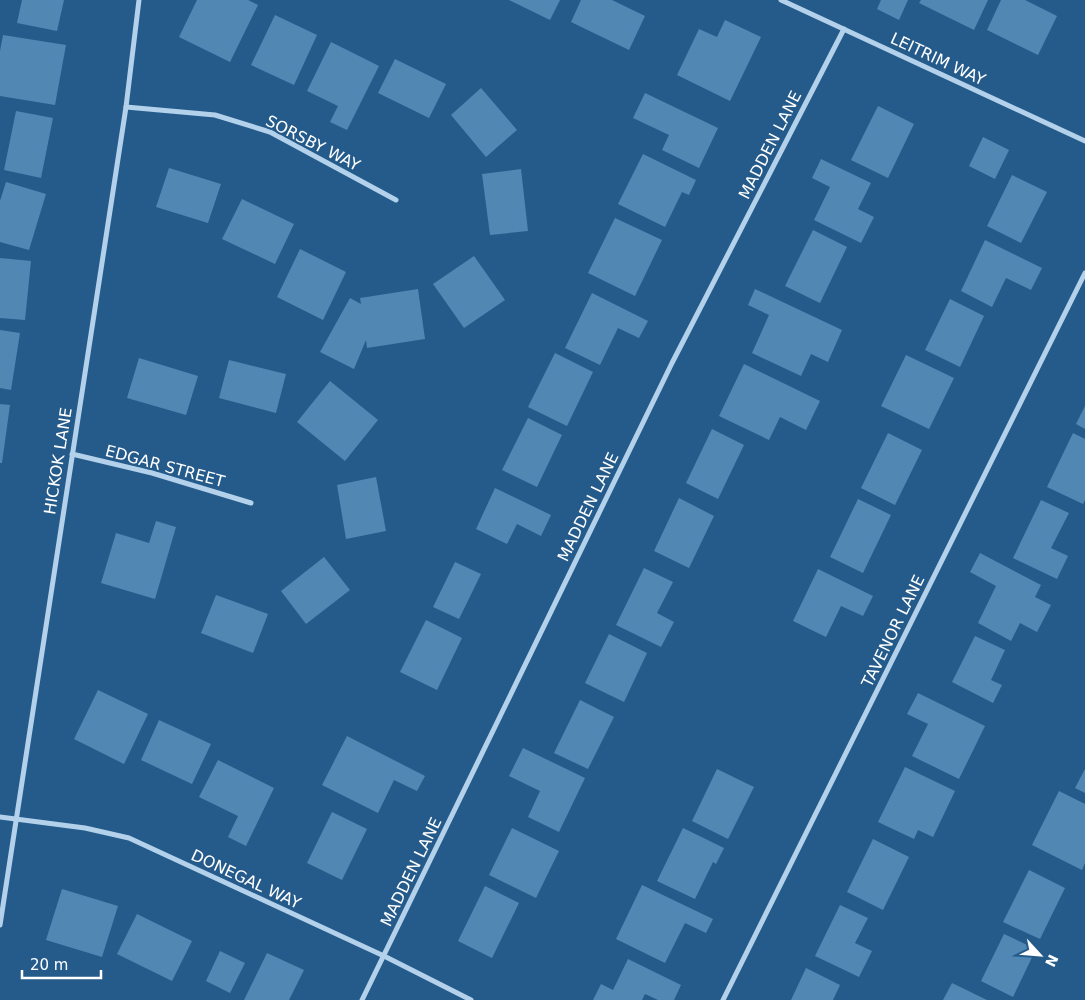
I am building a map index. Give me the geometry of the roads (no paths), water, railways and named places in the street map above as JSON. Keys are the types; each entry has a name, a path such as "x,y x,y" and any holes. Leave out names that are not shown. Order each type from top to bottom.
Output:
{"street":[{"name":"HICKOK LANE","path":"0,925 126,107 139,0"},
{"name":"LEITRIM WAY","path":"781,0 1085,142"},
{"name":"MADDEN LANE","path":"362,1000 672,364 844,29"},
{"name":"SORSBY WAY","path":"126,107 215,115 270,132 396,200"},
{"name":"TAVENOR LANE","path":"723,1000 1085,273"},
{"name":"EDGAR STREET","path":"72,454 152,473 251,503"},
{"name":"DONEGAL WAY","path":"0,817 85,828 129,838 384,956 470,1000"}]}
